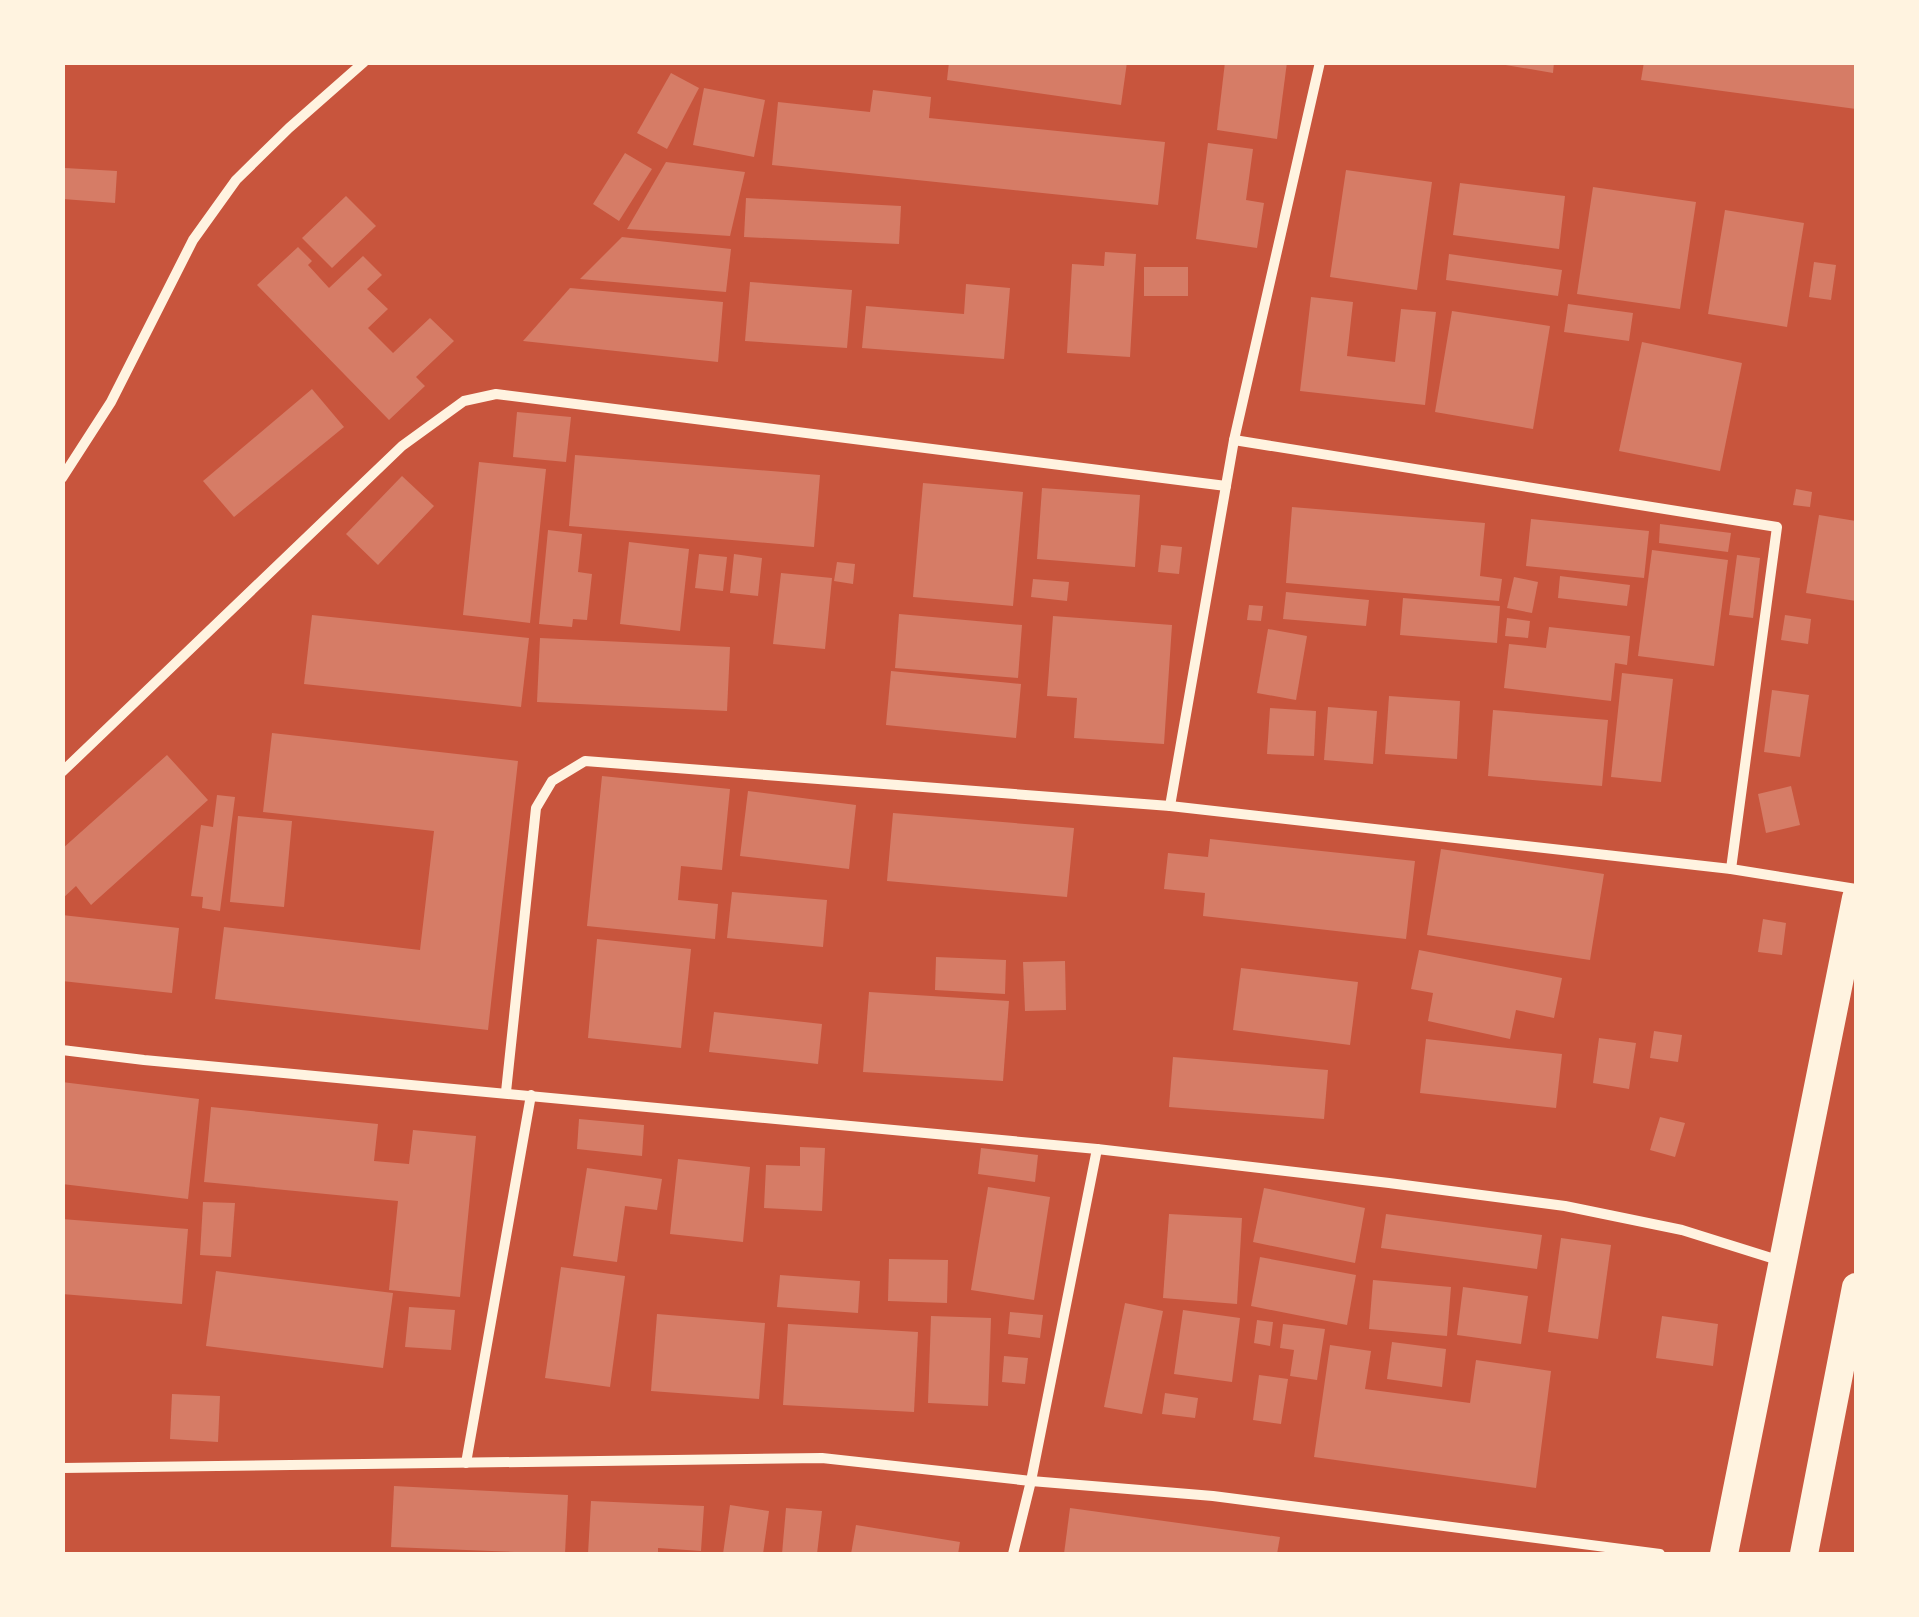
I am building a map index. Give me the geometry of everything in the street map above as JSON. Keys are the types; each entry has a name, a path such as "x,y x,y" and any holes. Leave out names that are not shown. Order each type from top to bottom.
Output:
{"highway":[{"path":"1724,1554 1856,898"},
{"path":"1804,1554 1856,1286"}],"street":[{"path":"62,478 112,402 193,240 236,180 364,62"},
{"path":"1170,806 1234,440 1320,62"},
{"path":"62,772 402,446 464,401 496,394 1226,486"},
{"path":"1234,440 1777,526 1730,869"},
{"path":"506,1092 536,808 552,780 585,761 1170,806 1730,869 1856,889"},
{"path":"62,1050 1097,1149 1565,1206 1682,1230 1783,1262"},
{"path":"466,1463 531,1095"},
{"path":"1013,1554 1097,1149"},
{"path":"62,1468 822,1458 1213,1496 1660,1554"}],"building":[{"path":"949,62 1127,62 1121,105 947,80"},
{"path":"1225,62 1287,62 1277,139 1217,130"},
{"path":"1488,62 1554,62 1553,73"},
{"path":"1644,62 1856,62 1856,109 1641,80"},
{"path":"671,73 699,88 667,149 637,133"},
{"path":"704,88 765,100 754,157 693,145"},
{"path":"873,90 931,97 929,118 1165,142 1158,205 772,165 778,102 870,112"},
{"path":"1208,143 1253,149 1246,200 1264,203 1257,248 1196,239"},
{"path":"625,153 652,169 619,221 593,204"},
{"path":"666,162 745,172 730,236 627,229"},
{"path":"65,168 117,171 115,203 63,199"},
{"path":"1346,170 1432,182 1417,290 1330,277"},
{"path":"1460,183 1565,196 1559,249 1453,235"},
{"path":"1593,187 1696,202 1680,309 1577,294"},
{"path":"346,196 376,226 332,268 302,238"},
{"path":"746,198 901,206 899,244 744,237"},
{"path":"1725,210 1804,223 1787,327 1708,314"},
{"path":"622,237 731,249 726,292 580,279"},
{"path":"298,247 329,288 363,256 382,275 367,289 388,309 368,328 393,353 430,318 454,341 416,377 425,386 389,420 257,285"},
{"path":"1105,252 1136,254 1130,357 1067,353 1072,264 1104,266"},
{"path":"1449,254 1562,270 1558,296 1446,280"},
{"path":"1814,262 1836,265 1831,300 1809,297"},
{"path":"1144,267 1188,267 1188,296 1144,296"},
{"path":"750,282 852,290 847,348 745,341"},
{"path":"966,284 1010,288 1004,359 862,348 866,306 964,314"},
{"path":"570,288 723,302 718,362 523,341"},
{"path":"1311,297 1353,302 1347,356 1395,362 1401,309 1436,312 1425,405 1300,391"},
{"path":"1568,304 1633,313 1629,341 1564,332"},
{"path":"1452,311 1550,326 1533,429 1435,412"},
{"path":"1642,342 1742,363 1720,471 1619,451"},
{"path":"312,389 344,427 234,517 203,481"},
{"path":"517,412 571,417 566,462 513,457"},
{"path":"575,455 820,475 814,547 569,526"},
{"path":"479,462 546,469 530,623 463,615"},
{"path":"402,476 434,506 378,565 346,534"},
{"path":"923,483 1023,492 1013,606 913,597"},
{"path":"1042,488 1140,495 1135,567 1037,559"},
{"path":"1796,489 1812,492 1810,507 1793,505"},
{"path":"1292,507 1485,523 1480,576 1502,579 1499,601 1286,583"},
{"path":"1819,515 1856,521 1856,601 1806,593"},
{"path":"1531,519 1649,531 1644,578 1526,566"},
{"path":"1660,524 1731,533 1728,552 1659,543"},
{"path":"548,530 582,534 578,572 592,574 587,620 573,619 572,627 539,624"},
{"path":"629,542 689,549 680,631 620,624"},
{"path":"1161,545 1182,547 1179,574 1158,572"},
{"path":"1652,550 1728,560 1714,666 1638,656"},
{"path":"699,554 727,557 723,591 695,588"},
{"path":"734,554 762,558 758,596 730,593"},
{"path":"1737,555 1760,558 1753,618 1729,615"},
{"path":"837,562 855,564 853,584 834,581"},
{"path":"781,573 832,578 825,649 773,644"},
{"path":"1560,576 1630,585 1627,606 1558,598"},
{"path":"1514,577 1538,582 1532,613 1507,608"},
{"path":"1033,579 1069,582 1067,601 1031,597"},
{"path":"1286,592 1369,600 1366,626 1283,619"},
{"path":"1403,598 1500,606 1497,643 1400,635"},
{"path":"1249,605 1263,606 1261,621 1247,620"},
{"path":"899,614 1022,625 1018,678 895,668"},
{"path":"312,615 529,638 521,707 304,684"},
{"path":"1785,615 1811,619 1808,644 1781,640"},
{"path":"1053,616 1172,625 1164,744 1074,738 1077,698 1047,696"},
{"path":"1507,618 1530,621 1528,638 1505,636"},
{"path":"1549,627 1630,636 1627,665 1615,663 1611,701 1504,688 1509,644 1546,648"},
{"path":"1268,629 1307,636 1296,700 1257,693"},
{"path":"540,638 730,647 727,711 537,702"},
{"path":"891,671 1021,684 1016,738 886,725"},
{"path":"1622,673 1673,679 1661,782 1611,777"},
{"path":"1772,690 1809,695 1800,757 1764,752"},
{"path":"1389,696 1460,701 1457,759 1385,754"},
{"path":"1328,707 1377,711 1373,764 1324,760"},
{"path":"1270,708 1316,711 1314,756 1267,754"},
{"path":"1493,710 1608,720 1602,786 1488,776"},
{"path":"272,733 518,761 488,1030 215,999 224,927 420,950 434,831 263,812"},
{"path":"167,755 208,800 91,905 76,886 62,899 62,849"},
{"path":"602,776 730,789 722,870 681,866 678,900 718,904 715,939 587,926"},
{"path":"1791,786 1800,825 1766,833 1758,794"},
{"path":"748,791 856,805 849,869 740,856"},
{"path":"217,795 235,797 220,911 202,908 203,897 191,896 201,825 213,827"},
{"path":"893,813 1074,828 1067,897 887,881"},
{"path":"238,816 292,821 284,907 230,902"},
{"path":"1210,839 1415,861 1406,939 1203,916 1205,893 1164,889 1168,853 1208,857"},
{"path":"1441,849 1604,874 1590,960 1427,935"},
{"path":"732,892 827,900 823,947 727,938"},
{"path":"62,915 179,928 172,993 62,981"},
{"path":"1763,919 1786,923 1782,955 1758,952"},
{"path":"597,939 691,949 681,1048 588,1038"},
{"path":"1419,950 1562,978 1554,1018 1516,1010 1510,1039 1428,1021 1433,993 1411,989"},
{"path":"936,957 1006,960 1005,994 935,990"},
{"path":"1065,961 1066,1010 1025,1011 1023,962"},
{"path":"1241,968 1358,982 1350,1045 1233,1030"},
{"path":"869,992 1009,1001 1003,1081 863,1072"},
{"path":"714,1012 822,1024 818,1064 709,1052"},
{"path":"1654,1031 1682,1035 1678,1062 1650,1058"},
{"path":"1599,1038 1636,1043 1629,1089 1593,1083"},
{"path":"1426,1039 1562,1054 1556,1108 1420,1093"},
{"path":"1173,1057 1328,1070 1324,1119 1169,1107"},
{"path":"62,1082 199,1099 188,1199 62,1184"},
{"path":"211,1107 378,1124 374,1161 409,1164 413,1130 476,1136 460,1297 389,1290 398,1201 204,1182"},
{"path":"1660,1117 1685,1123 1675,1157 1650,1150"},
{"path":"579,1119 644,1125 642,1156 577,1149"},
{"path":"800,1147 825,1148 822,1211 764,1208 766,1165 800,1166"},
{"path":"981,1148 1038,1155 1035,1182 978,1174"},
{"path":"678,1159 750,1167 743,1242 670,1234"},
{"path":"587,1168 662,1179 657,1210 625,1206 617,1262 573,1256"},
{"path":"988,1187 1050,1197 1034,1300 971,1290"},
{"path":"1264,1188 1365,1208 1355,1263 1253,1242"},
{"path":"203,1202 235,1203 231,1257 200,1255"},
{"path":"1169,1214 1242,1218 1237,1304 1163,1298"},
{"path":"1386,1214 1542,1235 1537,1269 1381,1248"},
{"path":"62,1219 188,1229 182,1304 62,1294"},
{"path":"1561,1238 1611,1245 1598,1339 1548,1332"},
{"path":"1260,1257 1356,1275 1347,1325 1251,1306"},
{"path":"889,1259 948,1260 947,1303 888,1301"},
{"path":"561,1267 625,1276 610,1387 545,1378"},
{"path":"216,1271 393,1293 383,1368 206,1346"},
{"path":"780,1275 860,1281 858,1313 777,1307"},
{"path":"1373,1280 1451,1287 1447,1336 1369,1329"},
{"path":"1463,1287 1528,1296 1521,1344 1457,1335"},
{"path":"1125,1303 1163,1311 1142,1414 1104,1407"},
{"path":"409,1307 455,1310 451,1350 405,1347"},
{"path":"1183,1310 1240,1318 1232,1382 1174,1374"},
{"path":"1010,1312 1043,1315 1040,1338 1008,1334"},
{"path":"657,1314 765,1323 759,1399 651,1391"},
{"path":"931,1316 991,1318 988,1406 928,1403"},
{"path":"1662,1316 1718,1324 1713,1366 1656,1358"},
{"path":"1257,1320 1273,1322 1270,1346 1254,1343"},
{"path":"788,1324 918,1332 914,1412 783,1405"},
{"path":"1283,1324 1325,1329 1317,1380 1290,1376 1294,1350 1280,1348"},
{"path":"1392,1342 1446,1349 1442,1387 1387,1379"},
{"path":"1330,1345 1371,1351 1365,1389 1470,1403 1476,1360 1551,1371 1536,1488 1314,1457"},
{"path":"1004,1356 1028,1358 1025,1384 1002,1382"},
{"path":"1259,1375 1288,1379 1281,1424 1253,1420"},
{"path":"1165,1393 1198,1398 1195,1418 1162,1414"},
{"path":"172,1394 220,1396 218,1442 170,1439"},
{"path":"394,1486 568,1495 565,1554 391,1547"},
{"path":"591,1501 704,1506 701,1551 658,1548 658,1554 588,1554"},
{"path":"730,1505 769,1511 763,1554 723,1554"},
{"path":"786,1508 822,1511 817,1554 782,1554"},
{"path":"1070,1508 1280,1537 1277,1554 1064,1554"},
{"path":"856,1525 960,1542 958,1554 851,1554"}]}
